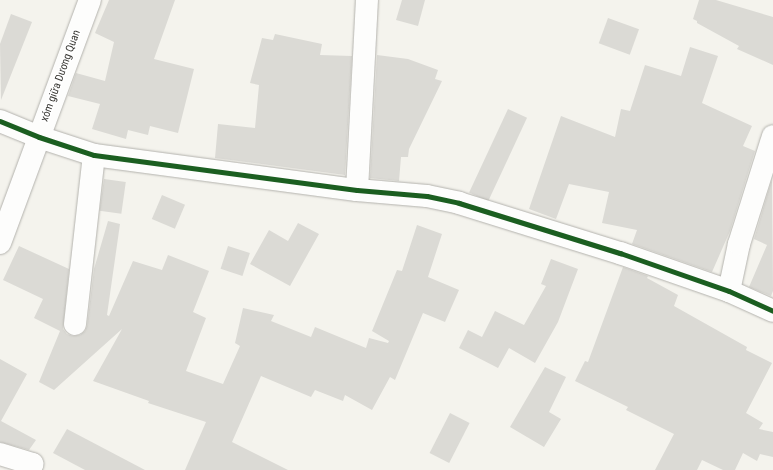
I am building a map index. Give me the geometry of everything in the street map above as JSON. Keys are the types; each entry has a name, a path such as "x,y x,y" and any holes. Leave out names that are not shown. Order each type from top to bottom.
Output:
{"street":[{"name":"xóm giữa Dương Quan","path":"0,242 90,0"},
{"path":"357,190 367,0"},
{"path":"0,121 39,138 94,155 357,190 427,196 459,203 620,253 729,291 773,311"},
{"path":"729,291 739,244 773,136"},
{"path":"75,324 94,155"},
{"path":"0,454 32,464 30,470"}],"building":[{"path":"109,0 175,0 154,59 194,69 178,133 150,126 148,135 128,130 126,139 92,129 100,104 68,96 76,73 105,81 114,42 95,33"},
{"path":"402,0 425,0 418,26 396,20"},
{"path":"699,0 716,0 773,17 773,65 737,49 739,46 697,23 697,21 693,19"},
{"path":"11,14 32,22 1,100 0,44"},
{"path":"608,18 639,29 630,55 599,43"},
{"path":"275,34 322,44 320,55 352,56 345,175 215,158 218,124 255,128 259,85 250,83 262,38 273,40"},
{"path":"690,47 718,56 702,103 752,126 743,146 755,151 730,231 712,272 632,244 637,230 602,223 609,192 569,184 556,219 529,209 561,116 615,137 621,109 630,111 645,65 681,76"},
{"path":"377,55 408,59 438,70 435,79 442,81 409,149 408,157 401,157 399,181 370,178"},
{"path":"508,109 527,118 488,201 469,192"},
{"path":"104,179 126,182 121,214 100,211"},
{"path":"772,179 773,291 771,296 749,287 767,245 754,239"},
{"path":"162,195 185,205 175,229 152,219"},
{"path":"108,221 120,224 107,315 109,316 133,261 162,270 168,255 209,271 193,312 206,318 186,371 223,384 240,346 235,343 243,308 274,315 271,321 311,337 315,327 366,348 369,338 388,343 389,341 372,331 397,270 402,271 417,225 442,234 428,277 459,290 445,322 423,313 395,380 390,377 372,410 345,395 343,401 315,390 311,397 261,376 232,442 288,470 185,470 206,422 148,403 149,401 93,381 122,329 54,390 39,382 60,331 34,318 43,299 3,280 19,246 69,269 63,329 67,334 73,336 80,335 85,331 87,326 94,269"},
{"path":"298,223 319,234 290,286 250,264 269,230 288,241"},
{"path":"228,246 250,253 242,276 221,269"},
{"path":"551,259 578,269 558,322 535,363 509,348 498,368 459,348 468,330 482,337 495,311 524,325 546,286 541,284"},
{"path":"623,267 648,276 647,278 678,295 674,306 747,347 746,350 772,363 746,413 763,423 759,429 773,432 773,457 760,454 757,461 743,453 735,470 723,470 702,460 697,470 655,470 674,434 626,410 628,407 575,381 585,361 588,362"},
{"path":"0,359 27,374 1,421 36,440 29,450 0,442"},
{"path":"545,367 566,377 549,412 561,419 544,447 510,427"},
{"path":"450,413 470,423 449,463 430,453"},
{"path":"67,429 145,470 85,470 53,453"}],"cycle path":[{"path":"0,121 39,137 94,155 357,190 427,196 459,203 620,253 729,291 773,311"}]}
